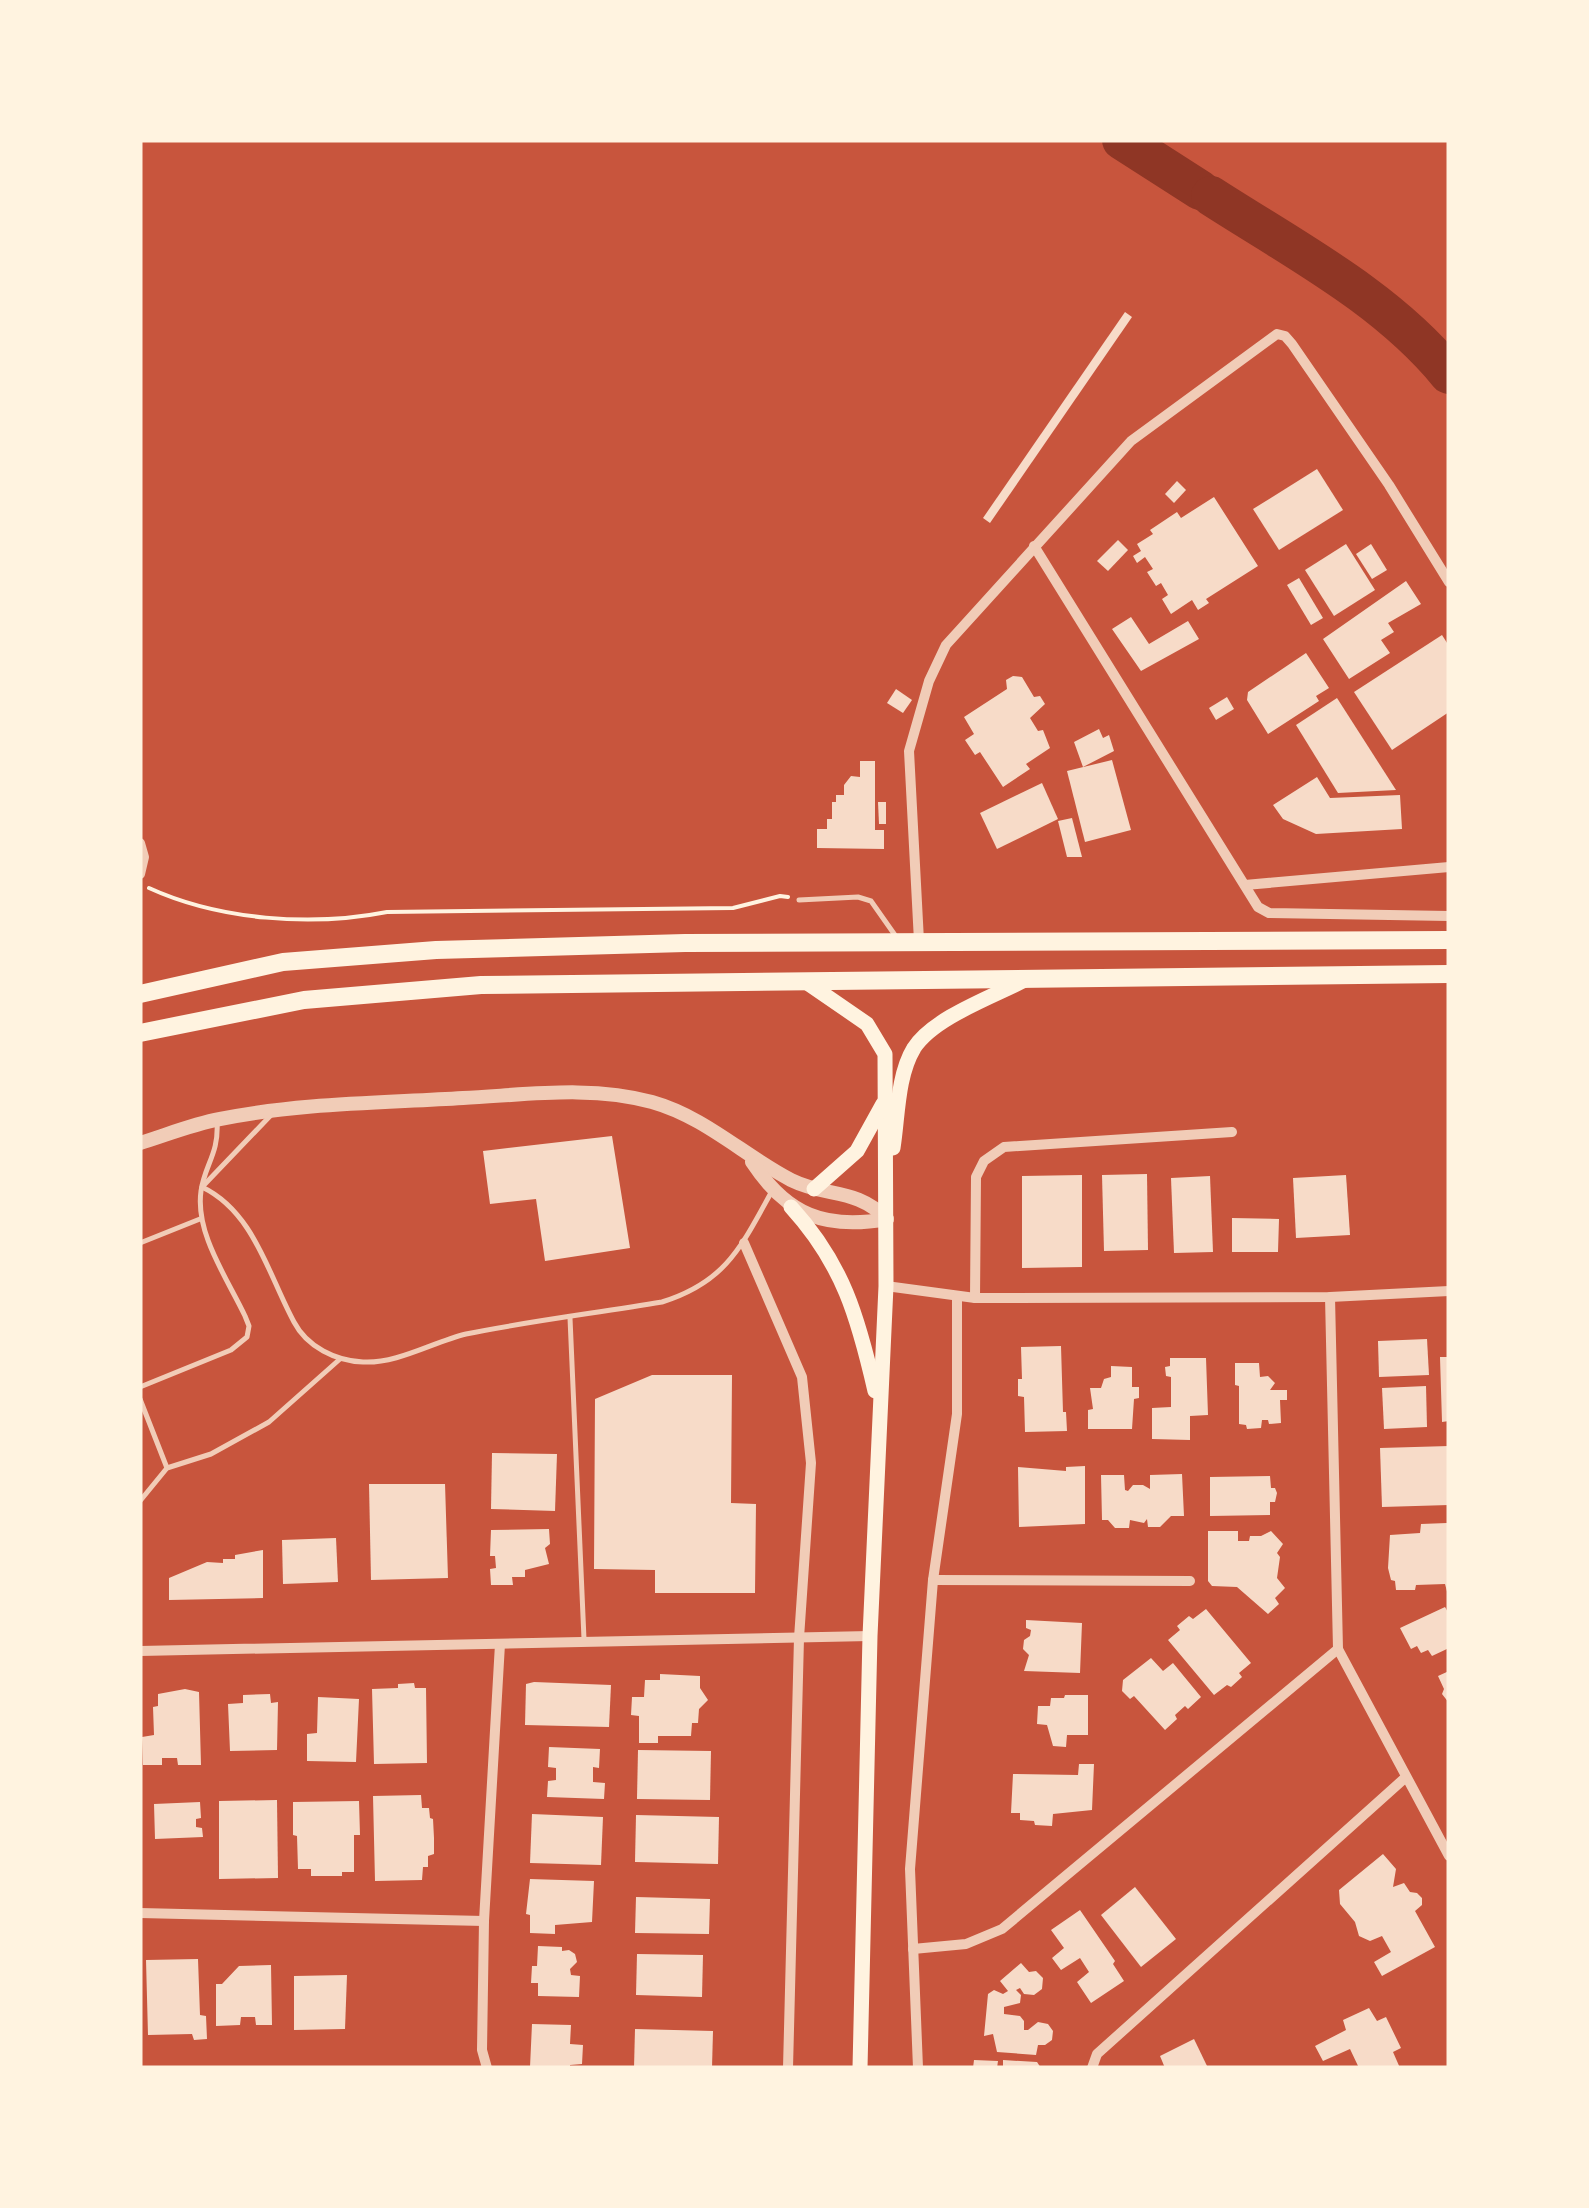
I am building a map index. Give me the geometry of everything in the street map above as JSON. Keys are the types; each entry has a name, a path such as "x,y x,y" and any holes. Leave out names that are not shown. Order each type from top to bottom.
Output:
{"main road":[{"path":"140,994 284,962 436,950 899,941 1449,940"},
{"path":"140,1033 304,1000 461,987 1449,974"},
{"path":"887,1192 902,1083 914,1049 930,1031 959,1013 1028,979"},
{"path":"806,982 866,1024 885,1054 886,1286 870,1636 860,2068"},
{"path":"814,1189 857,1151 885,1100"},
{"path":"791,1207 822,1245 846,1289 879,1408"}],"street":[{"path":"919,941 909,751 929,682 946,646 1131,441 1277,334 1286,336 1292,344 1389,485 1449,582"},
{"path":"1034,546 1258,907 1270,914 1449,916"},
{"path":"140,843 144,857 140,874"},
{"path":"1245,884 1449,868"},
{"path":"140,1143 216,1119 276,1110 584,1091 650,1101 678,1111 716,1131 749,1158 814,1189 864,1200 887,1219"},
{"path":"974,1298 976,1176 984,1160 1004,1148 1232,1132"},
{"path":"749,1158 772,1191 791,1207 830,1221 887,1219"},
{"path":"744,1243 802,1376 811,1463 799,1638 788,2068"},
{"path":"886,1286 957,1298 1330,1296 1449,1291"},
{"path":"1330,1296 1338,1649 1449,1856"},
{"path":"918,2068 910,1869 933,1580 956,1414 957,1298"},
{"path":"933,1580 1190,1581"},
{"path":"140,1652 870,1636"},
{"path":"488,2068 482,2050 484,1921 500,1644"},
{"path":"913,1949 966,1944 1002,1929 1338,1649"},
{"path":"1092,2068 1097,2054 1406,1777"},
{"path":"140,1912 484,1921"}],"lane":[{"path":"800,900 858,897 870,901 899,941"},
{"path":"202,1188 276,1110"},
{"path":"140,1387 231,1350 247,1337 249,1326 200,1219 202,1188 217,1146 216,1119"},
{"path":"202,1188 222,1197 238,1212 296,1328 316,1347 340,1359 367,1363 461,1336 662,1302 692,1293 722,1270 744,1243 772,1191"},
{"path":"140,1243 200,1219"},
{"path":"570,1318 584,1642"},
{"path":"140,1500 166,1468 210,1454 270,1422 340,1359"},
{"path":"140,1398 166,1468"}],"path":[{"path":"140,884 184,904 224,912 332,921 386,912 733,908 780,896 800,900"}],"building":[{"path":"1125,312 1132,317 990,523 983,518"},
{"path":"1317,469 1343,510 1279,550 1253,509"},
{"path":"1177,481 1186,490 1174,503 1165,494"},
{"path":"1214,497 1258,566 1206,599 1209,603 1198,610 1192,600 1171,614 1162,599 1168,595 1147,572 1153,569 1145,557 1137,563 1133,556 1141,551 1137,544 1177,512 1181,518"},
{"path":"1118,540 1128,550 1108,571 1097,561"},
{"path":"1346,544 1375,590 1334,616 1305,570"},
{"path":"1371,544 1387,570 1372,579 1356,554"},
{"path":"1299,578 1323,618 1311,625 1287,585"},
{"path":"1406,581 1421,604 1388,623 1394,632 1381,640 1390,653 1349,679 1323,639"},
{"path":"1131,617 1149,644 1188,621 1199,639 1141,671 1112,629"},
{"path":"1442,635 1449,646 1449,712 1392,750 1354,692"},
{"path":"1306,653 1329,688 1316,696 1319,701 1268,734 1247,700 1248,692"},
{"path":"1022,677 1034,697 1040,696 1045,704 1030,718 1038,731 1043,730 1050,748 1026,764 1030,769 1003,787 980,752 975,755 965,740 974,734 964,717 1007,689 1006,680"},
{"path":"896,689 912,700 903,713 887,703"},
{"path":"1227,697 1234,709 1216,720 1209,708"},
{"path":"1337,698 1396,790 1338,793 1296,725"},
{"path":"1099,729 1103,738 1109,735 1114,751 1083,767 1074,742"},
{"path":"1112,760 1131,830 1085,842 1067,771"},
{"path":"860,761 875,761 875,830 884,830 884,849 817,848 817,829 827,829 836,795 844,795 844,785 851,776 860,777"},
{"path":"1317,777 1330,798 1400,795 1402,829 1316,834 1283,819 1273,805"},
{"path":"1042,783 1058,819 997,849 980,813"},
{"path":"878,802 886,802 886,824 879,824"},
{"path":"1072,818 1082,857 1067,857 1058,821"},
{"path":"612,1136 630,1248 545,1261 536,1199 490,1204 483,1151"},
{"path":"1147,1174 1148,1250 1104,1251 1102,1175"},
{"path":"1082,1175 1082,1267 1022,1268 1022,1176"},
{"path":"1346,1175 1350,1235 1296,1238 1293,1178"},
{"path":"1210,1176 1213,1252 1174,1253 1171,1178"},
{"path":"1232,1218 1279,1219 1278,1252 1232,1252"},
{"path":"1427,1339 1429,1375 1379,1377 1378,1341"},
{"path":"1061,1346 1067,1431 1025,1432 1024,1397 1018,1396 1021,1347"},
{"path":"1440,1357 1449,1357 1449,1421 1442,1422"},
{"path":"1170,1358 1206,1358 1208,1415 1190,1416 1190,1440 1152,1439 1152,1408 1171,1407 1171,1377 1166,1376 1165,1367 1170,1366"},
{"path":"1235,1363 1259,1363 1260,1377 1268,1376 1275,1383 1270,1390 1287,1390 1287,1400 1280,1400 1281,1423 1262,1420 1261,1428 1247,1429 1239,1424"},
{"path":"1111,1366 1132,1367 1132,1387 1139,1387 1132,1429 1088,1429 1088,1410 1093,1409 1090,1388 1101,1388 1104,1379 1111,1377"},
{"path":"652,1375 732,1375 731,1503 756,1504 755,1593 655,1593 655,1570 594,1569 595,1399"},
{"path":"1426,1386 1427,1427 1384,1429 1382,1388"},
{"path":"1449,1446 1449,1505 1382,1507 1380,1448"},
{"path":"492,1453 557,1454 555,1511 491,1509"},
{"path":"1085,1466 1085,1524 1019,1527 1018,1467 1066,1471 1066,1467"},
{"path":"1182,1474 1184,1516 1171,1516 1160,1527 1148,1527 1147,1519 1144,1523 1130,1520 1129,1528 1115,1528 1108,1520 1102,1520 1101,1475 1124,1475 1128,1491 1133,1485 1150,1489 1150,1475"},
{"path":"1270,1476 1271,1488 1277,1493 1275,1502 1270,1502 1270,1515 1210,1516 1210,1477"},
{"path":"369,1484 445,1484 448,1578 371,1580"},
{"path":"1447,1523 1449,1599 1445,1584 1396,1590 1388,1568 1390,1535 1420,1533 1421,1524"},
{"path":"549,1529 550,1544 545,1548 549,1564 525,1570 525,1577 512,1577 513,1585 491,1585 490,1569 496,1568 495,1556 490,1556 491,1530"},
{"path":"1208,1531 1238,1531 1238,1541 1249,1541 1250,1536 1271,1531 1283,1544 1277,1553 1277,1578 1285,1588 1275,1598 1279,1604 1268,1614 1237,1587 1212,1586 1208,1581"},
{"path":"336,1538 338,1582 283,1584 282,1540"},
{"path":"263,1550 263,1598 169,1600 169,1578 207,1562 223,1563 223,1559 235,1559 235,1555"},
{"path":"1445,1607 1449,1614 1449,1648 1432,1656 1428,1650 1421,1653 1417,1646 1411,1649 1400,1628"},
{"path":"1206,1609 1251,1663 1231,1687 1227,1685 1214,1695 1168,1640 1189,1616 1193,1619"},
{"path":"1026,1620 1082,1623 1080,1673 1024,1671 1029,1655 1023,1649 1024,1640 1031,1630 1026,1628"},
{"path":"1151,1658 1163,1671 1173,1663 1201,1697 1175,1715 1177,1719 1165,1730 1134,1696 1130,1699 1122,1691 1123,1680"},
{"path":"1449,1671 1449,1703 1442,1694 1444,1689 1438,1676"},
{"path":"660,1674 700,1676 700,1688 708,1700 699,1709 698,1723 692,1723 691,1736 658,1736 658,1743 639,1743 639,1716 631,1715 632,1697 644,1697 645,1680 660,1680"},
{"path":"414,1683 415,1688 426,1688 427,1763 374,1764 372,1689"},
{"path":"526,1684 611,1685 609,1727 525,1725"},
{"path":"185,1689 199,1692 201,1765 178,1765 177,1758 162,1758 162,1765 143,1765 142,1737 154,1735 153,1707 158,1706 158,1694"},
{"path":"270,1694 271,1703 278,1702 277,1750 230,1751 228,1704 243,1703 243,1695"},
{"path":"1088,1695 1088,1735 1067,1735 1066,1747 1053,1746 1047,1725 1037,1724 1038,1706 1050,1706 1051,1698"},
{"path":"318,1697 359,1699 356,1762 307,1761 307,1734 317,1733"},
{"path":"549,1747 600,1749 599,1768 593,1767 593,1782 605,1783 604,1799 547,1797 548,1781 556,1780 556,1768 548,1767"},
{"path":"638,1750 711,1751 710,1800 637,1799"},
{"path":"1079,1764 1094,1764 1092,1810 1053,1814 1052,1826 1035,1825 1034,1821 1020,1820 1020,1813 1011,1813 1013,1774 1078,1775"},
{"path":"421,1795 422,1808 429,1808 433,1819 434,1838 434,1854 428,1856 422,1880 375,1881 373,1796"},
{"path":"277,1800 278,1878 219,1879 219,1801"},
{"path":"359,1801 360,1835 354,1835 354,1872 311,1876 311,1869 298,1869 293,1802"},
{"path":"200,1802 201,1818 196,1819 196,1827 202,1828 203,1837 155,1839 154,1804"},
{"path":"532,1814 603,1817 601,1865 530,1863"},
{"path":"636,1815 719,1817 718,1864 635,1862"},
{"path":"1383,1854 1396,1869 1393,1887 1404,1883 1410,1892 1422,1898 1422,1905 1415,1911 1435,1947 1382,1976 1374,1962 1391,1952 1382,1936 1370,1941 1359,1936 1355,1922 1340,1904 1339,1890"},
{"path":"530,1879 594,1881 592,1922 555,1925 555,1934 530,1933 530,1915 526,1914"},
{"path":"1135,1887 1176,1939 1141,1967 1101,1915"},
{"path":"636,1897 710,1899 709,1934 635,1933"},
{"path":"1080,1910 1124,1981 1091,2003 1077,1982 1089,1972 1080,1958 1061,1970 1052,1958 1064,1948 1051,1930"},
{"path":"538,1946 562,1947 562,1951 575,1954 577,1962 570,1969 571,1975 580,1976 579,1997 538,1996 538,1983 531,1983"},
{"path":"637,1954 703,1955 702,1997 636,1995"},
{"path":"198,1959 200,2015 206,2016 207,2039 194,2040 192,2034 148,2035 146,1960"},
{"path":"1021,1963 1043,1978 1042,1989 1034,1995 1016,1990 1021,1995 1020,2003 1004,2007 1004,2014 1020,2016 1024,2030 1038,2022 1048,2024 1053,2031 1052,2040 1038,2045 1036,2055 997,2052 993,2034 984,2036 988,1994 994,1990 1003,1994 1008,1991 1000,1981"},
{"path":"271,1965 272,2025 256,2025 255,2017 241,2017 240,2025 216,2026 216,1984 222,1984 239,1966"},
{"path":"347,1975 345,2029 294,2030 294,1976"},
{"path":"1369,2008 1377,2021 1386,2017 1401,2048 1393,2052 1400,2068 1359,2068 1350,2049 1323,2061 1315,2046 1346,2030 1343,2020"},
{"path":"532,2024 571,2025 570,2044 583,2045 582,2064 570,2068 530,2067"},
{"path":"635,2029 713,2031 712,2068 634,2068"},
{"path":"1194,2039 1208,2068 1165,2068 1160,2056"},
{"path":"974,2060 998,2061 997,2068 973,2068"},
{"path":"1003,2060 1037,2062 1041,2068 1003,2068"}],"waterway":[{"path":"1122,140 1200,190"},
{"path":"1211,196 1368,298 1424,346 1449,374"}]}
